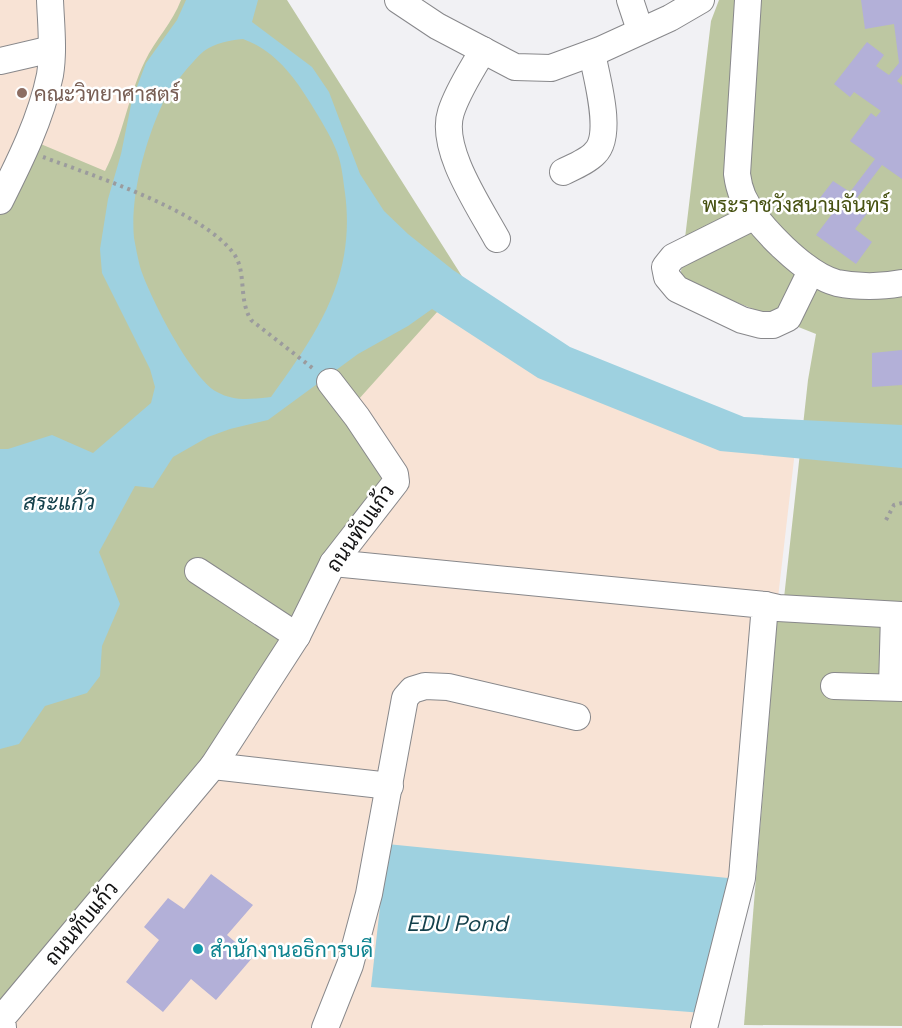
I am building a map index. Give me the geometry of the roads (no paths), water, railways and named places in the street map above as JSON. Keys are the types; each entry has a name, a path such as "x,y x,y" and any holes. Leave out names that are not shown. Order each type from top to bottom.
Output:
{"lane":[{"path":"0,201 26,150 50,75 52,49 50,0"},
{"path":"398,0 437,26 516,67 550,68 592,53 670,18 700,0"},
{"path":"630,0 640,30"},
{"path":"748,0 737,174 742,196 755,216 784,249 811,271 836,282 862,286 902,283"},
{"path":"0,61 52,49"},
{"path":"483,50 450,113 448,136 454,157 497,239"},
{"path":"563,172 596,153 604,137 601,101 592,53"},
{"path":"755,216 673,257 665,267 667,277 677,289 742,320 761,325 773,325 788,318 811,271"},
{"name":"ถนนทับแก้ว","path":"3,1028 2,1018 213,766 297,636 333,563 396,482 395,474 357,417 330,382"},
{"path":"333,563 778,608 898,615 897,687 834,686"},
{"path":"198,572 297,636"},
{"path":"704,1028 742,878 765,605"},
{"path":"325,1028 353,955 369,894 405,698 412,690 425,686 448,687 577,717"},
{"path":"213,766 390,786"}],"water":[{"name":"สระแก้ว","path":"186,0 258,0 252,22 312,67 329,92 360,174 384,211 408,234 453,270 570,347 744,417 902,425 902,468 720,451 538,378 432,309 408,326 358,354 268,420 208,437 173,457 153,488 135,486 99,552 120,604 102,646 100,676 87,693 45,706 19,744 0,749 0,449 8,449 52,435 93,453 151,403 155,387 150,369 102,273 100,249 108,199 121,154 132,100 146,63 177,20","holes":["238,39 254,44 274,57 290,74 329,134 341,167 347,223 345,251 339,277 330,302 304,350 271,397 244,399 217,392 207,384 184,355 153,299 141,270 133,222 140,170 156,120 169,92 194,61 208,48"]},
{"name":"EDU Pond","path":"387,844 738,879 703,1013 371,987"}],"place":[{"name":"คณะวิทยาศาสตร์","path":"22,93"},
{"name":"สำนักงานอธิการบดี","path":"198,949"}],"park label":[{"name":"พระราชวังสนามจันทร์","path":"796,204"}]}
